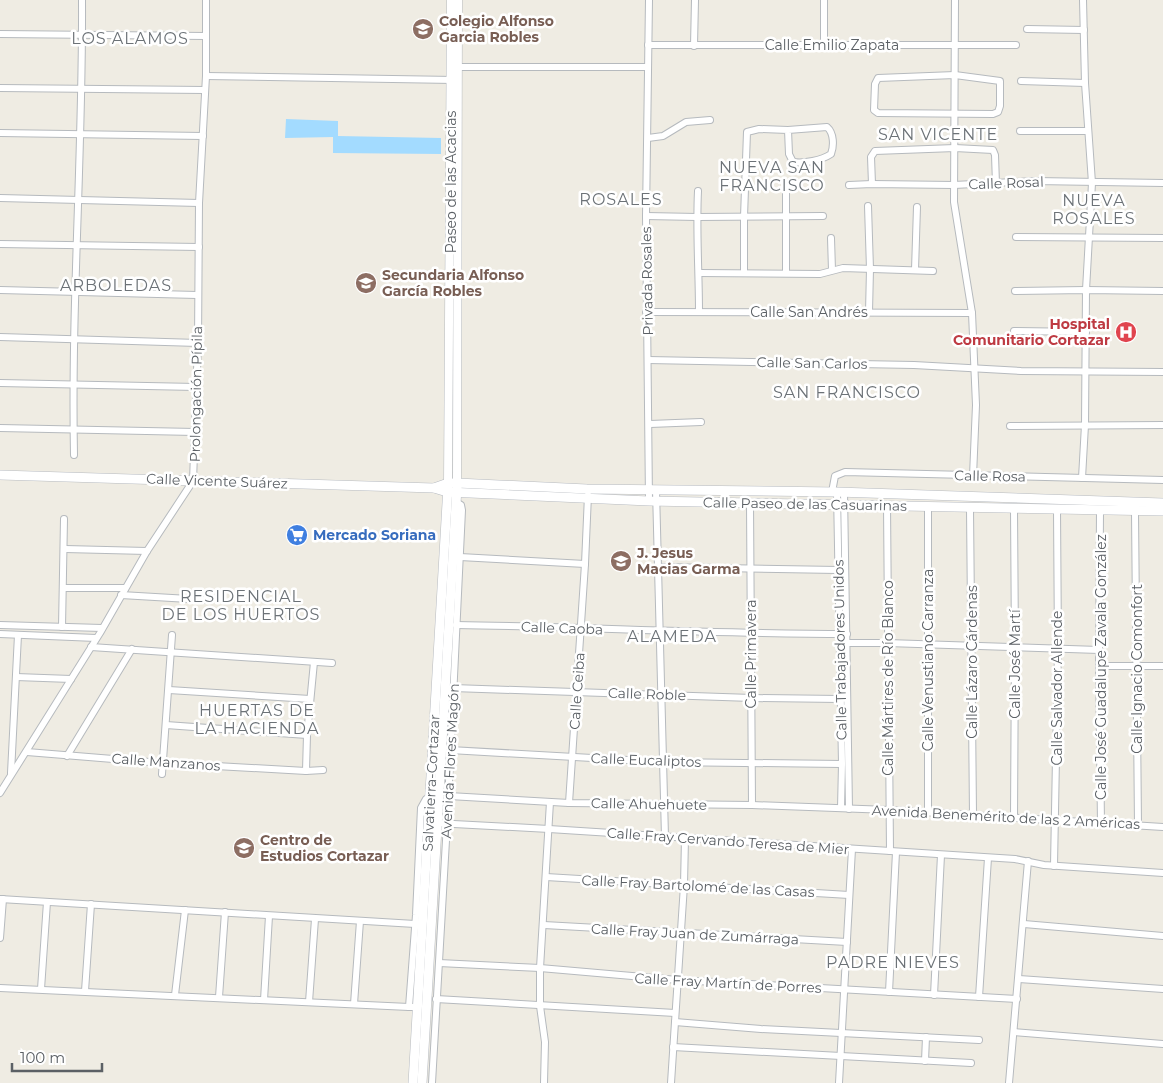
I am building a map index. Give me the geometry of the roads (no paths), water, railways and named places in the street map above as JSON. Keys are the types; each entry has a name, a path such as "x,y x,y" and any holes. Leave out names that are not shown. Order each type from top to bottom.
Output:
{"main road":[{"name":"Calle Vicente Suárez","path":"0,475 453,490"},
{"name":"Calle Paseo de las Casuarinas","path":"453,490 836,489 1163,503"},
{"name":"Calle Paseo de las Casuarinas","path":"453,490 588,499 653,501 1014,510 1163,511"},
{"name":"Salvatierra-Cortazar","path":"422,1083 434,803 453,490"},
{"name":"Salvatierra-Cortazar","path":"413,1083 413,1007 419,915 433,823"}],"street":[{"path":"74,455 74,339 83,35 82,0"},
{"name":"Prolongación Pípila","path":"0,793 3,783 11,775 26,752 91,647 120,594 193,481 198,343 198,247 206,76 206,0"},
{"name":"Paseo de las Acacias","path":"451,0 455,67"},
{"name":"Paseo de las Acacias","path":"453,490 455,67 458,0"},
{"name":"Privada Rosales","path":"649,0 646,312 652,490 658,567 665,837"},
{"path":"694,46 695,0"},
{"path":"824,0 824,44"},
{"path":"955,0 954,185 955,211 972,313 976,368 973,476"},
{"path":"1082,478 1085,425 1086,290 1092,183 1085,83 1083,0"},
{"path":"1027,29 1084,30"},
{"path":"0,34 206,36"},
{"name":"Calle Emilio Zapata","path":"648,45 1016,45"},
{"path":"455,67 648,67"},
{"path":"955,75 997,79 1000,83 1000,106 995,114 955,113 878,113 873,108 875,84 878,78 955,75"},
{"path":"206,76 455,80"},
{"path":"1021,81 1085,83"},
{"path":"0,88 205,90"},
{"path":"648,138 663,136 686,122 710,120"},
{"path":"744,272 746,134 752,130 828,128 832,134 831,154 823,158 798,163 793,162 789,154 788,130"},
{"path":"1020,131 1088,131"},
{"path":"0,133 203,136"},
{"path":"872,184 871,157 875,150 955,148 993,150 996,155 996,184"},
{"name":"Calle Rosal","path":"849,186 872,184 996,184 1036,181 1163,183"},
{"path":"786,186 786,272"},
{"path":"698,191 699,312"},
{"path":"0,198 200,203"},
{"path":"868,206 869,312"},
{"path":"916,207 916,270"},
{"path":"646,216 697,218 823,216"},
{"path":"1016,237 1163,238"},
{"path":"831,238 832,270"},
{"path":"0,244 198,247"},
{"path":"699,273 786,272 820,274 843,268 934,270"},
{"path":"0,290 197,295"},
{"path":"1015,291 1163,291"},
{"name":"Calle San Andrés","path":"646,312 972,313"},
{"path":"1014,331 1086,332"},
{"path":"0,337 198,343"},
{"name":"Calle San Carlos","path":"648,360 914,365 1021,371 1163,372"},
{"path":"0,383 196,387"},
{"path":"650,424 701,422"},
{"path":"1010,426 1163,425"},
{"path":"0,428 195,432"},
{"name":"Calle Rosa","path":"836,489 837,474 845,472 1163,480"},
{"name":"Calle Ceiba","path":"569,803 580,627 586,564 587,489"},
{"name":"Calle Trabajadores Unidos","path":"836,489 841,505 847,634 849,808"},
{"name":"Avenida Flores Magón","path":"432,1083 448,823 462,510 453,490"},
{"name":"Calle Primavera","path":"750,502 752,805"},
{"name":"Calle Trabajadores Unidos","path":"841,505 838,570 842,764 841,808"},
{"name":"Calle Mártires de Río Blanco","path":"887,506 889,810 893,851 889,992"},
{"name":"Calle Venustiano Carranza","path":"928,508 928,812"},
{"name":"Calle Lázaro Cárdenas","path":"970,509 973,815"},
{"name":"Calle José Martí","path":"1014,510 1014,818"},
{"name":"Calle Salvador Allende","path":"1054,866 1058,649 1057,510"},
{"name":"Calle José Guadalupe Zavala González","path":"1100,511 1101,823"},
{"name":"Calle Ignacio Comonfort","path":"1135,512 1138,825"},
{"path":"62,627 65,549 64,519"},
{"path":"65,549 147,551"},
{"path":"460,557 586,564"},
{"path":"658,567 838,570"},
{"path":"63,588 125,588"},
{"path":"120,594 206,600"},
{"path":"0,625 102,628"},
{"name":"Calle Caoba","path":"456,625 580,627 660,632 847,634"},
{"path":"0,634 96,638"},
{"path":"11,775 18,634"},
{"path":"162,774 172,635"},
{"path":"839,644 887,643 1099,650"},
{"path":"91,647 332,663"},
{"path":"67,756 132,650"},
{"path":"306,770 307,735 314,662"},
{"path":"1099,666 1163,666"},
{"path":"16,677 71,679"},
{"name":"Calle Roble","path":"453,688 752,698 840,699"},
{"path":"169,690 310,699"},
{"path":"166,725 307,735"},
{"name":"Calle Eucaliptos","path":"450,750 663,762 842,764"},
{"name":"Calle Manzanos","path":"26,752 162,763 323,770"},
{"name":"Calle Ahuehuete","path":"449,796 569,803 849,808"},
{"path":"0,988 413,1007 415,924 419,915 421,808 423,802 434,803 448,808"},
{"path":"544,1083 545,1042 540,1006 540,968 550,802"},
{"name":"Avenida Benemérito de las 2 Américas","path":"849,808 1163,827"},
{"name":"Calle Fray Cervando Teresa de Mier","path":"433,823 893,851 1028,861 1039,865 1163,873"},
{"path":"671,1083 684,885 685,838"},
{"path":"839,1083 852,849"},
{"path":"934,995 941,855"},
{"path":"979,997 988,858"},
{"path":"1009,1083 1018,999 1028,861"},
{"name":"Calle Fray Bartolomé de las Casas","path":"546,877 849,896"},
{"path":"0,938 2,899 415,924"},
{"path":"41,989 47,902"},
{"path":"85,991 91,904"},
{"path":"175,995 185,910"},
{"path":"218,998 225,912"},
{"path":"264,1000 269,916"},
{"path":"309,1002 315,919"},
{"path":"354,1004 360,920"},
{"path":"1024,924 1163,936"},
{"name":"Calle Fray Juan de Zumárraga","path":"544,925 847,942"},
{"name":"Calle Fray Martín de Porres","path":"439,963 540,968 678,980 1018,999"},
{"path":"1019,979 1163,989"},
{"path":"436,999 676,1013"},
{"path":"675,1022 979,1040"},
{"path":"1014,1032 1163,1044"},
{"path":"925,1061 926,1037"},
{"path":"673,1047 971,1063"}],"water":[{"path":"286,119 338,121 338,136 441,138 441,154 333,153 333,137 285,138"}],"place":[{"name":"Colegio Alfonso Garcia Robles","path":"423,29"},
{"name":"Secundaria Alfonso García Robles","path":"366,283"},
{"name":"Hospital Comunitario Cortazar","path":"1126,332"},
{"name":"Mercado Soriana","path":"297,535"},
{"name":"J. Jesus Macias Garma","path":"621,561"},
{"name":"Centro de Estudios Cortazar","path":"244,848"}],"district":[{"name":"LOS ALAMOS","path":"130,38"},
{"name":"SAN VICENTE","path":"938,134"},
{"name":"NUEVA SAN FRANCISCO","path":"772,176"},
{"name":"ROSALES","path":"621,199"},
{"name":"NUEVA ROSALES","path":"1094,209"},
{"name":"ARBOLEDAS","path":"116,285"},
{"name":"SAN FRANCISCO","path":"847,392"},
{"name":"RESIDENCIAL DE LOS HUERTOS","path":"241,605"},
{"name":"ALAMEDA","path":"672,636"},
{"name":"HUERTAS DE LA HACIENDA","path":"257,719"},
{"name":"PADRE NIEVES","path":"893,962"}]}
